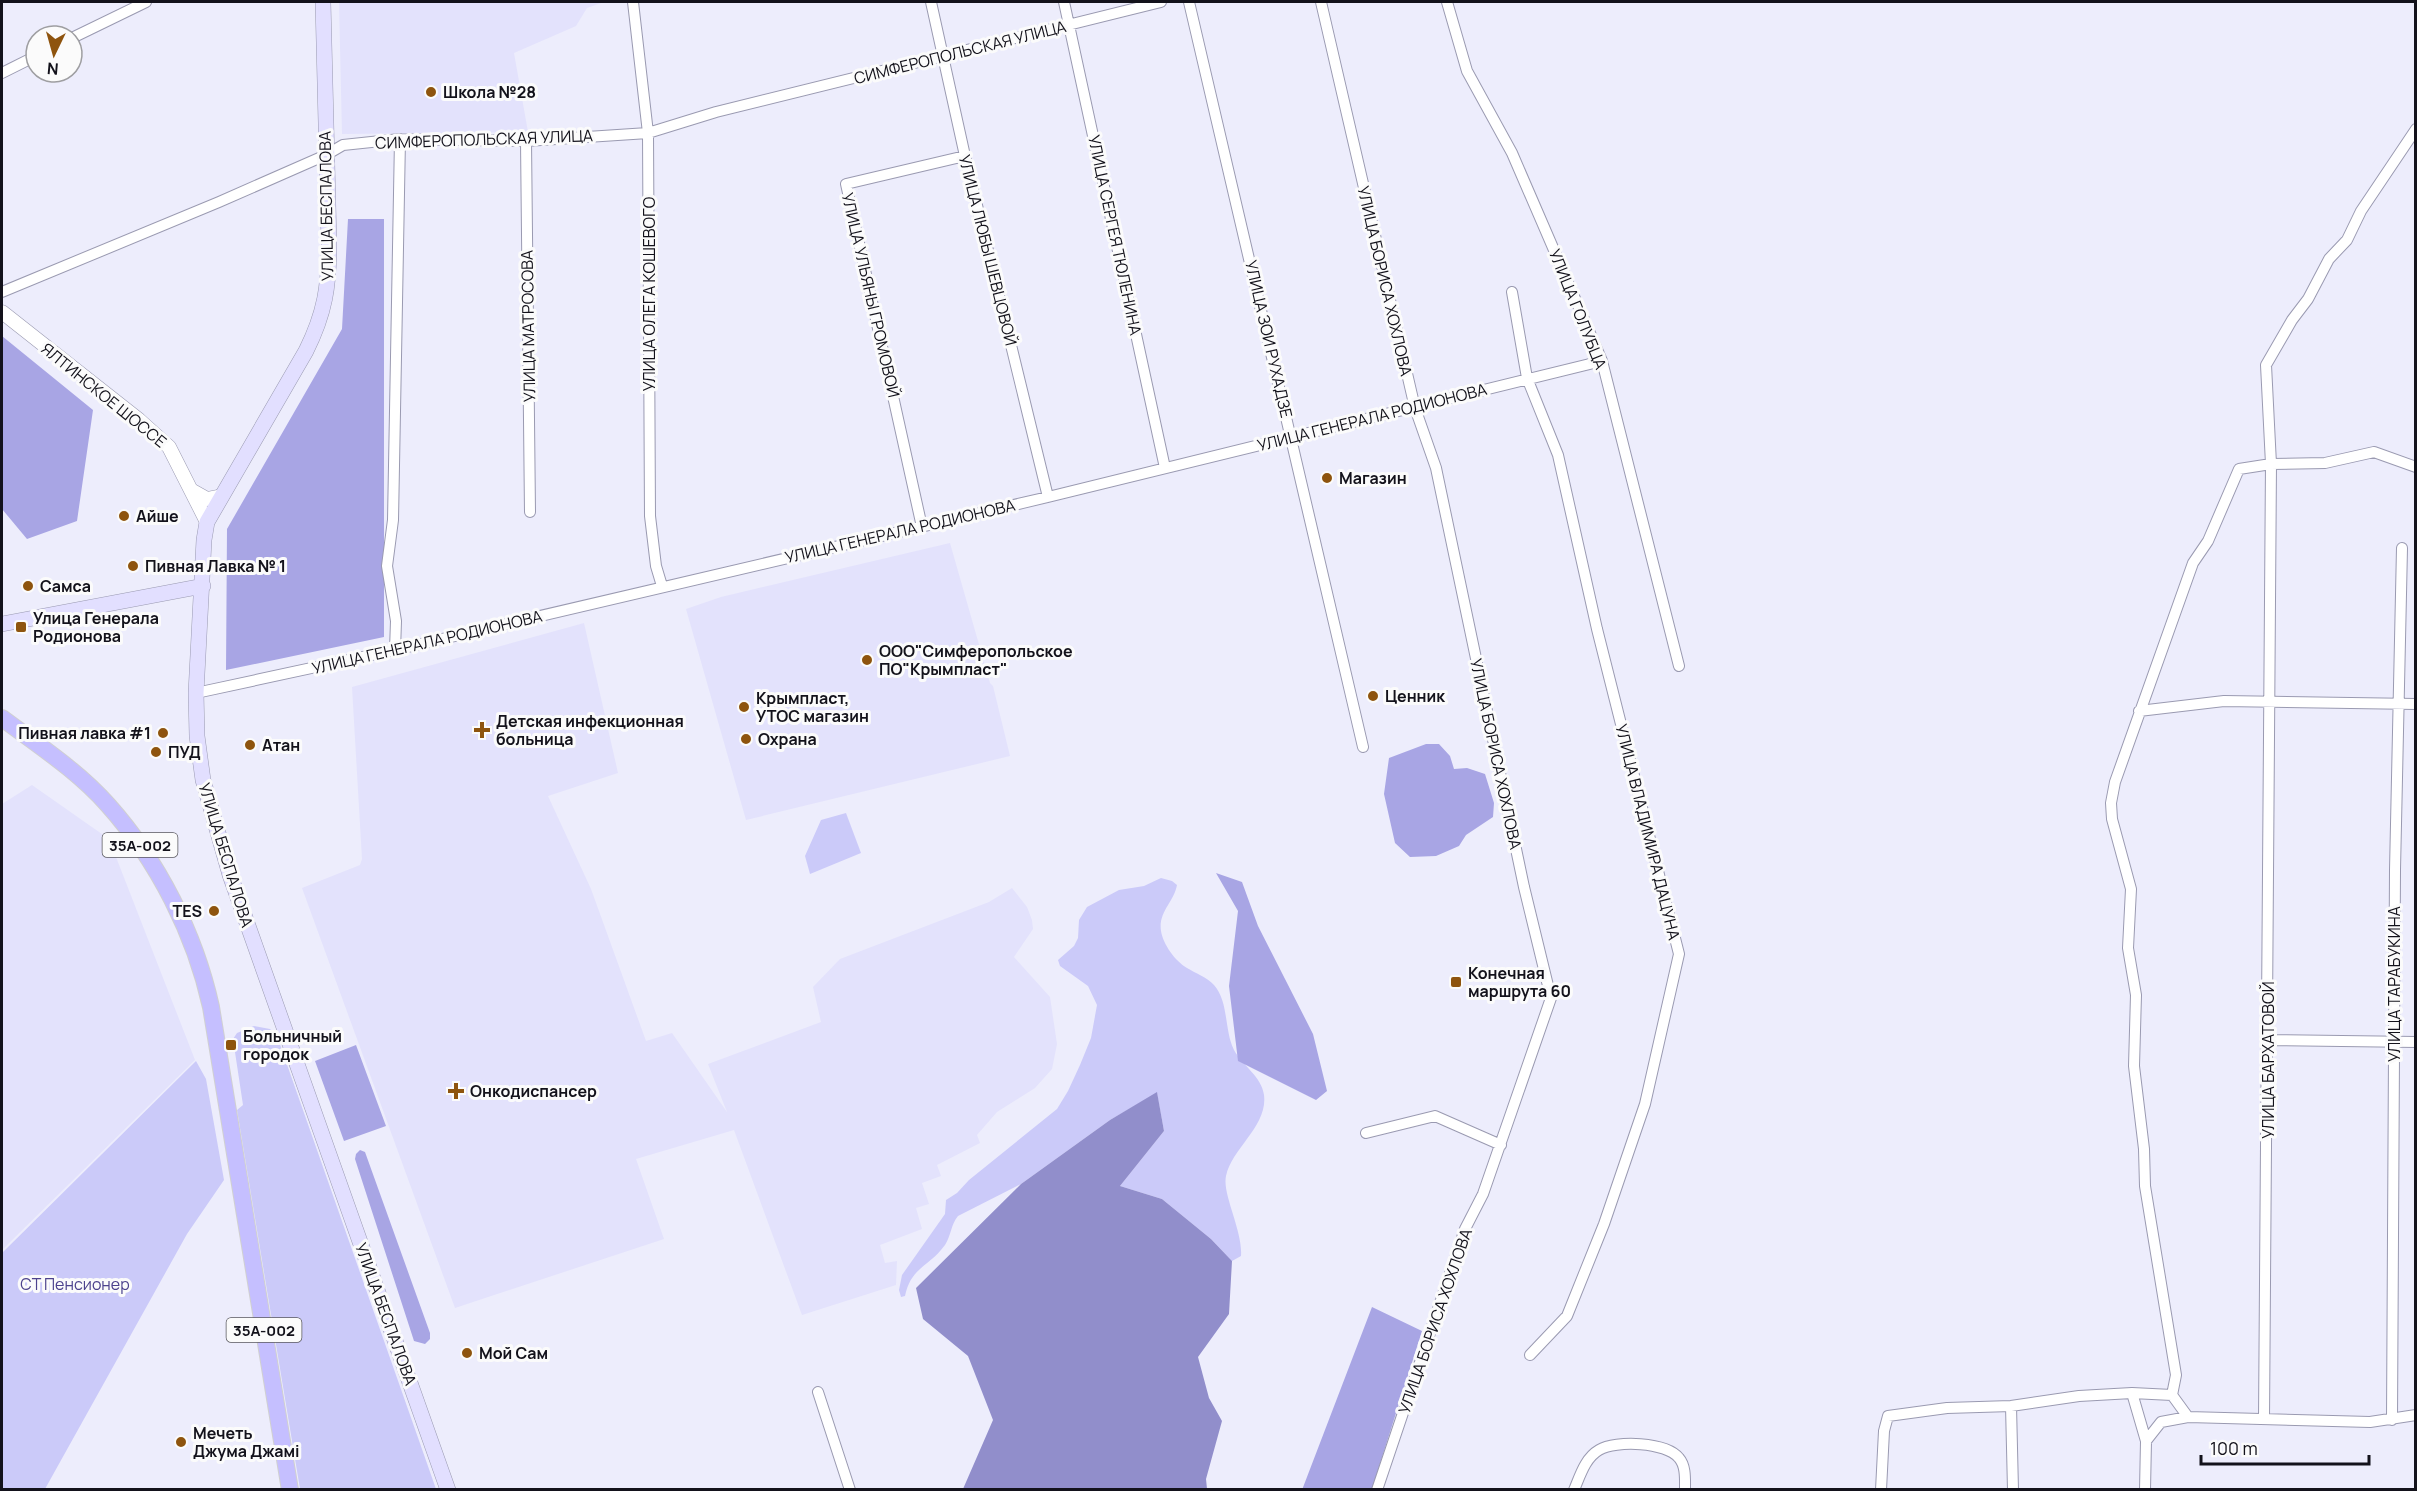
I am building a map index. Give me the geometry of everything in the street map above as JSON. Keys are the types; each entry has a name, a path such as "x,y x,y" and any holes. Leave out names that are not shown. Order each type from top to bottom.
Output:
{"main road":[{"name":"УЛИЦА БЕСПАЛОВА","path":"323,2 329,276 326,302 319,326 207,522 196,693 197,736 203,780 230,875 448,1490"},
{"path":"2,624 203,586"},
{"name":"35А-002","path":"2,718 54,757 107,804 132,834 150,861 191,941 211,1007 290,1490"}],"street":[{"path":"84,32 147,2"},
{"name":"УЛИЦА ОЛЕГА КОШЕВОГО","path":"633,2 648,133 650,516 656,566 662,586"},
{"name":"УЛИЦА ЛЮБЫ ШЕВЦОВОЙ","path":"931,2 965,156 1048,497"},
{"name":"УЛИЦА СЕРГЕЯ ТЮЛЕНИНА","path":"1064,2 1165,468"},
{"name":"СИМФЕРОПОЛЬСКАЯ УЛИЦА","path":"2,292 219,202 326,155 343,145 400,139 526,141 648,133 716,112 1161,2"},
{"name":"УЛИЦА ЗОИ РУХАДЗЕ","path":"1189,2 1363,747"},
{"name":"УЛИЦА БОРИСА ХОХЛОВА","path":"1321,2 1415,408 1436,468 1524,887 1551,998 1483,1194 1465,1228 1377,1490"},
{"name":"УЛИЦА ГОЛУБЦА","path":"1447,2 1467,71 1512,153 1602,361 1679,666"},
{"path":"2,73 24,62"},
{"name":"УЛИЦА БАРХАТОВОЙ","path":"2264,1419 2271,464 2266,365 2292,320 2308,299 2329,259 2347,240 2361,211 2415,129"},
{"path":"395,650 396,621 387,566 393,520 400,139"},
{"name":"УЛИЦА МАТРОСОВА","path":"526,141 530,512"},
{"name":"УЛИЦА УЛЬЯНЫ ГРОМОВОЙ","path":"922,526 846,184 965,156"},
{"name":"УЛИЦА ВЛАДИМИРА ДАЦУНА","path":"1512,292 1527,378 1558,455 1597,629 1678,954 1645,1104 1604,1224 1567,1316 1530,1355"},
{"name":"ЯЛТИНСКОЕ ШОССЕ","path":"2,312 139,420 169,447 207,522"},
{"name":"УЛИЦА ГЕНЕРАЛА РОДИОНОВА","path":"196,693 395,650 1048,497 1602,361"},
{"path":"2188,1417 2172,1395 2176,1376 2145,1186 2144,1149 2134,1066 2136,995 2128,948 2131,890 2112,819 2111,803 2115,782 2193,563 2208,541 2240,469 2271,464 2325,463 2374,452 2415,467"},
{"path":"191,490 207,499 222,496"},
{"name":"УЛИЦА ТАРАБУКИНА","path":"2392,1420 2394,1042 2402,548"},
{"path":"2139,711 2224,701 2415,704"},
{"path":"2268,1040 2415,1042"},
{"path":"1366,1133 1435,1116 1501,1145"},
{"path":"818,1392 850,1490"},
{"path":"1881,1490 1884,1431 1888,1416 1947,1408 2011,1406 2079,1396 2132,1393 2172,1395"},
{"path":"2132,1393 2146,1441 2145,1490"},
{"path":"2011,1406 2013,1490"},
{"path":"2146,1441 2162,1422 2188,1417 2370,1422 2415,1415"},
{"path":"1574,1490 1589,1459 1597,1451 1622,1443 1663,1448 1673,1452 1681,1460 1685,1475 1685,1490"}],"shaded area":[{"name":"Школа №28","path":"339,2 604,2 587,8 576,26 514,53 528,132 342,134"},
{"path":"348,219 384,219 384,637 226,670 227,529 342,329"},
{"path":"2,336 93,410 77,521 27,539 2,509"},
{"path":"950,543 990,683 993,686 1010,756 746,820 686,609 721,597"},
{"path":"584,623 618,773 548,796 591,889 646,1041 672,1033 727,1112 708,1064 821,1022 813,987 840,959 989,902 1012,888 1027,907 1033,929 1014,957 1050,997 1057,1044 1052,1069 1035,1088 997,1112 977,1135 980,1143 937,1165 941,1176 922,1183 929,1204 916,1208 922,1229 880,1245 885,1263 897,1261 896,1285 802,1315 734,1130 636,1159 664,1239 455,1308 302,888 360,865 362,859 352,687"},
{"path":"1426,744 1439,744 1450,756 1454,769 1467,768 1485,774 1494,803 1493,817 1466,835 1459,846 1436,856 1410,857 1395,843 1384,794 1389,758"},
{"path":"32,785 109,839 195,1060 2,1250 2,804"},
{"path":"1216,873 1242,882 1258,926 1313,1034 1327,1091 1316,1100 1238,1061 1229,986 1238,911"},
{"path":"356,1045 386,1126 344,1141 315,1061"},
{"path":"1157,1092 1164,1131 1120,1186 1162,1199 1211,1239 1232,1261 1229,1314 1198,1357 1209,1398 1222,1421 1206,1479 1207,1489 963,1489 993,1420 968,1356 923,1319 916,1288 1021,1184 1110,1120"},
{"path":"360,1150 365,1152 430,1333 430,1339 425,1344 414,1341 355,1159"},
{"path":"1372,1307 1422,1331 1372,1489 1302,1490"}],"green space":[{"path":"846,813 861,853 810,874 805,856 821,820"},
{"path":"1161,878 1177,885 1162,918 1161,931 1164,941 1178,961 1208,980 1219,992 1234,1050 1260,1082 1264,1095 1261,1117 1235,1156 1226,1176 1227,1193 1239,1235 1241,1256 1232,1261 1211,1239 1162,1199 1120,1186 1164,1131 1157,1093 1110,1120 1021,1184 958,1216 945,1245 916,1273 905,1296 901,1297 899,1290 902,1275 945,1214 946,1200 1057,1109 1068,1091 1091,1038 1097,1005 1088,986 1060,966 1058,960 1074,946 1078,938 1079,920 1087,907 1119,890 1144,886"},
{"path":"254,1026 270,1029 277,1036 436,1489 300,1489 237,1110 243,1105 233,1039 237,1033"},
{"name":"СТ Пенсионер","path":"196,1061 206,1079 224,1180 187,1234 45,1489 2,1489 2,1253"}],"place":[{"name":"Школа №28","path":"431,92"},
{"name":"Магазин","path":"1327,478"},
{"name":"Айше","path":"124,516"},
{"name":"Пивная Лавка № 1","path":"133,566"},
{"name":"Самса","path":"28,586"},
{"name":"Улица Генерала Родионова","path":"21,627"},
{"name":"ООО\"Симферопольское ПО\"Крымпласт\"","path":"867,660"},
{"name":"Ценник","path":"1373,696"},
{"name":"Крымпласт, УТОС магазин","path":"744,707"},
{"name":"Детская инфекционная больница","path":"482,730"},
{"name":"Пивная лавка #1","path":"163,733"},
{"name":"Охрана","path":"746,739"},
{"name":"Атан","path":"250,745"},
{"name":"ПУД","path":"156,752"},
{"name":"TES","path":"214,911"},
{"name":"Конечная маршрута 60","path":"1456,982"},
{"name":"Больничный городок","path":"231,1045"},
{"name":"Онкодиспансер","path":"456,1091"},
{"name":"Мой Сам","path":"467,1353"},
{"name":"Мечеть Джума Джамі","path":"181,1442"}]}
